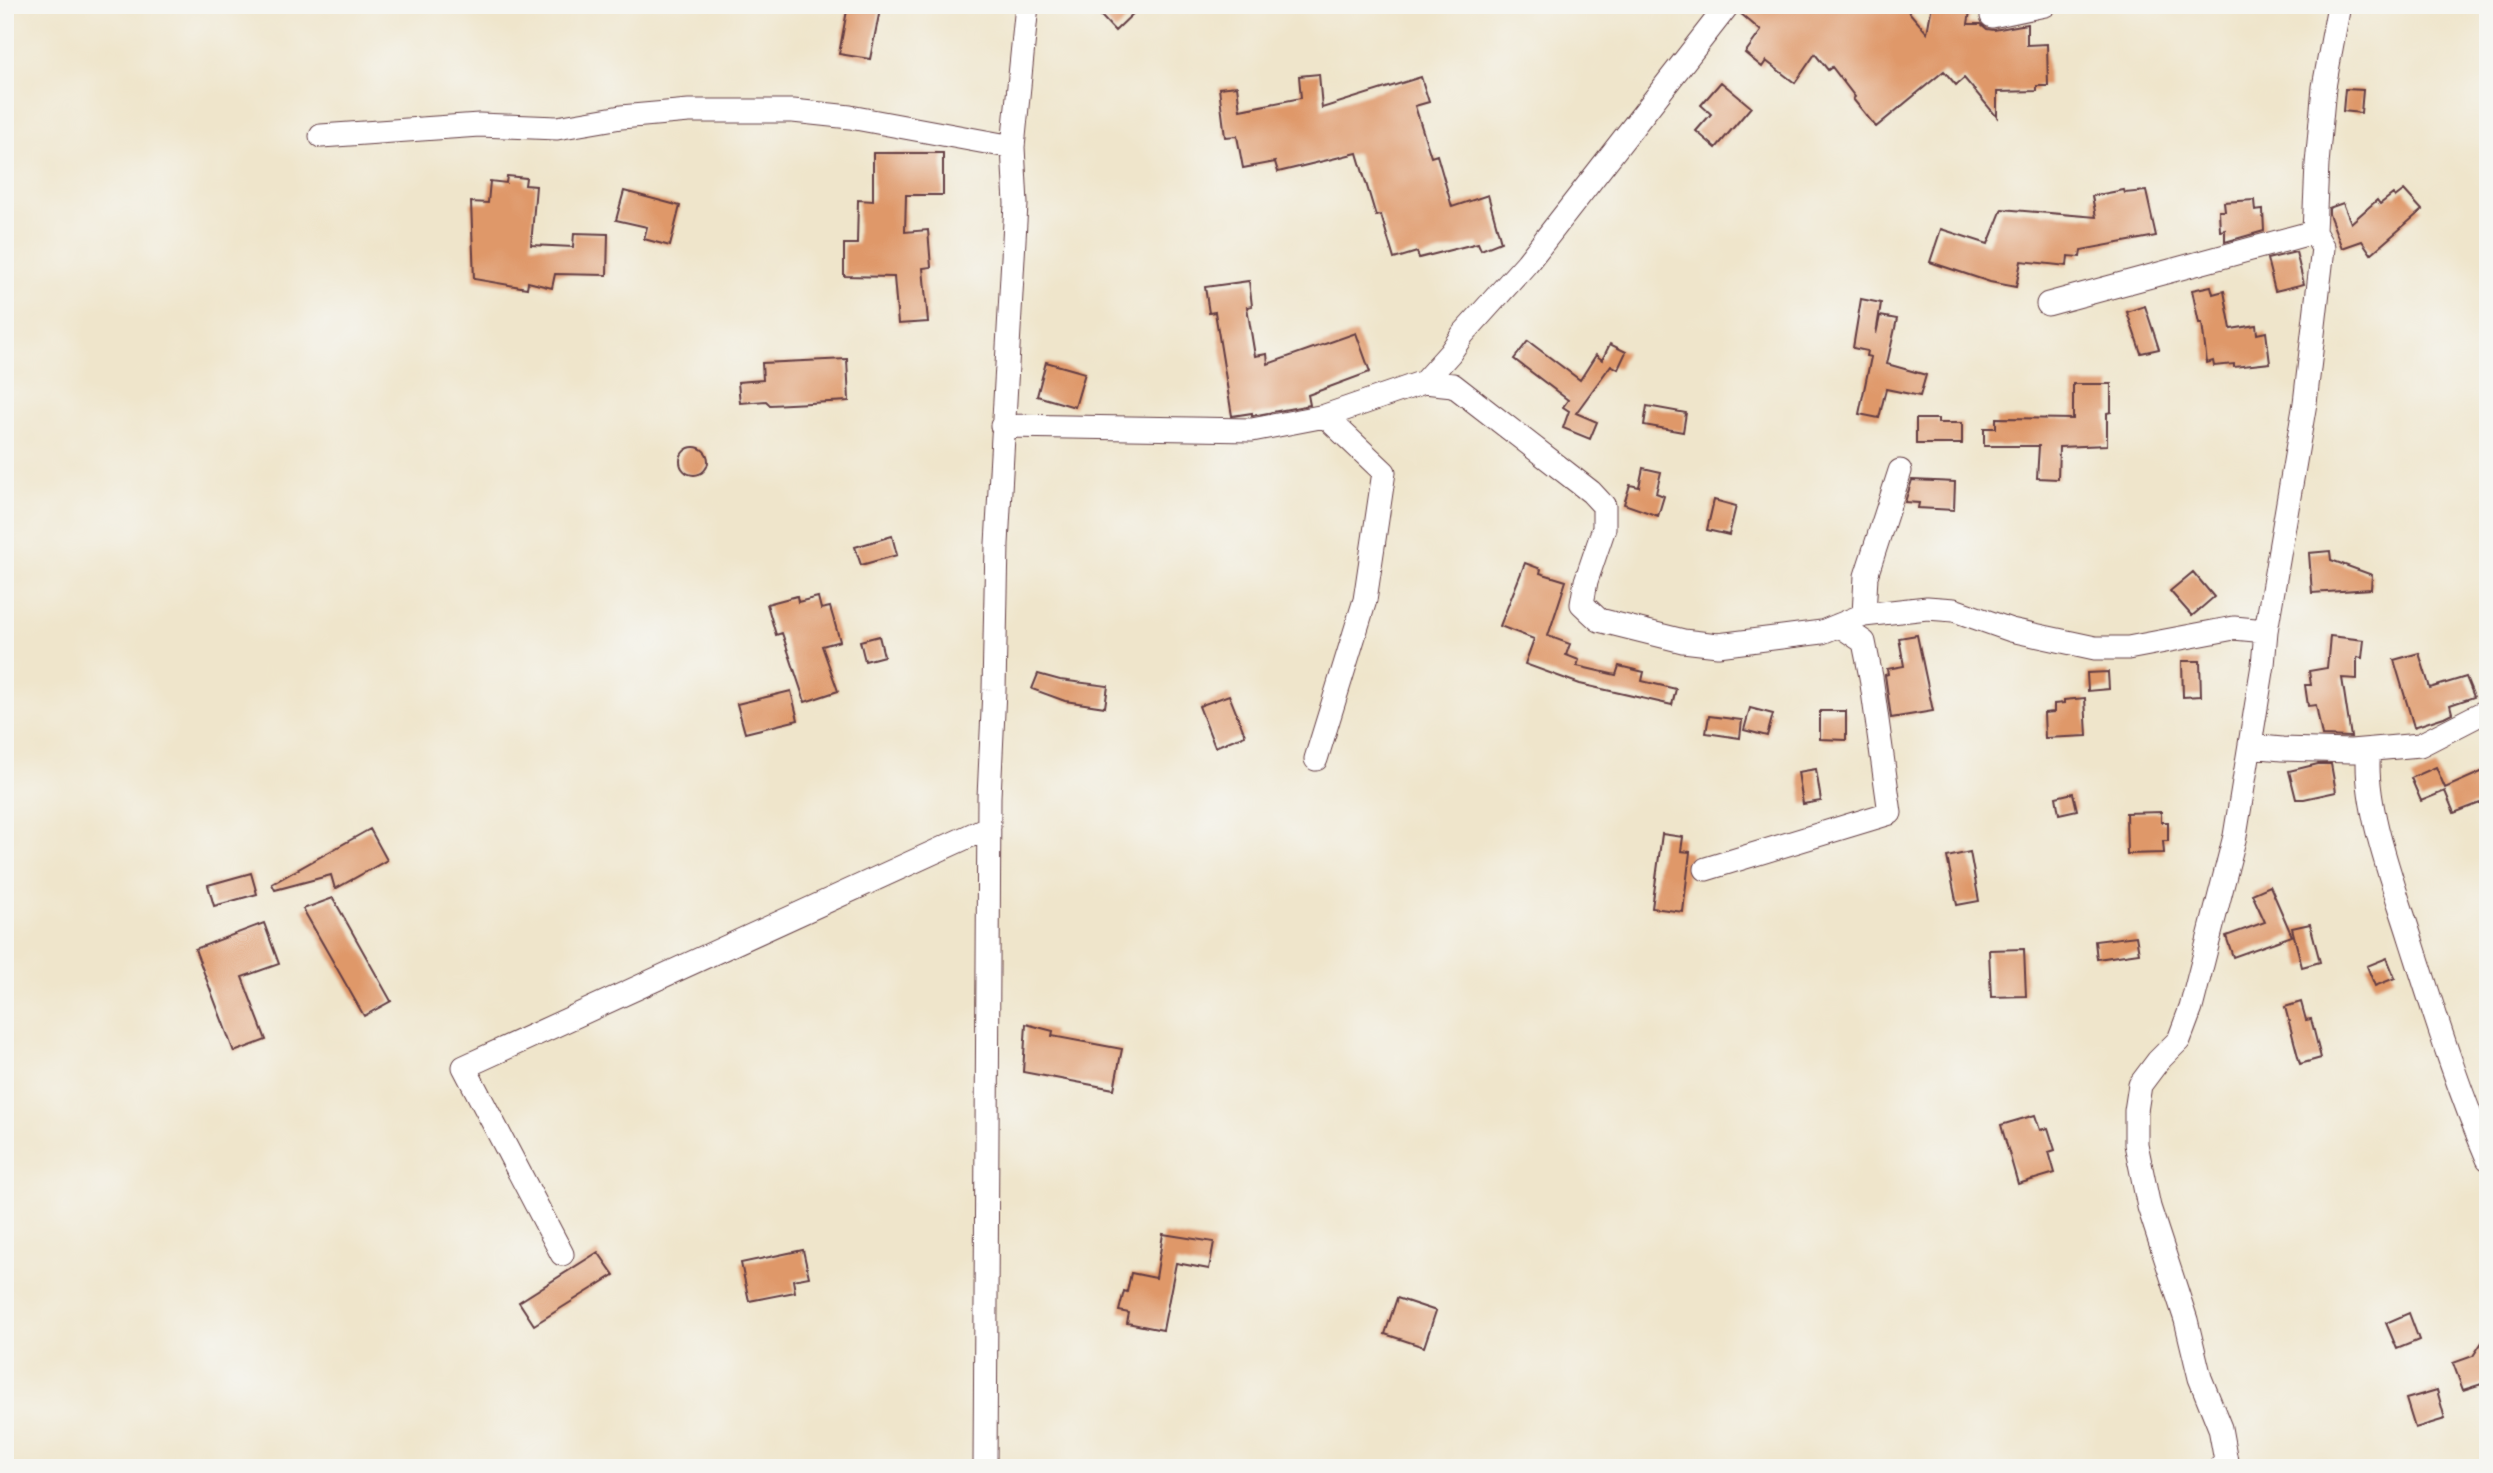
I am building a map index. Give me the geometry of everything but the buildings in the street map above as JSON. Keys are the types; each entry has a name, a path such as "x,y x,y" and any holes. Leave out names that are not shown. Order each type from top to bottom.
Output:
{"street":[{"path":"985,1468 989,827 996,544 1016,204 1013,147 1027,5"},
{"path":"1424,382 1527,263 1728,5"},
{"path":"1992,16 2045,5"},
{"path":"2220,1468 2226,1461 2220,1428 2200,1378 2186,1320 2149,1207 2136,1144 2136,1111 2140,1085 2158,1061 2179,1040 2191,1008 2235,836 2308,377 2323,248 2314,232 2317,164 2324,87 2339,5"},
{"path":"321,136 479,125 557,128 621,117 689,111 793,111 850,117 1013,147"},
{"path":"2048,304 2314,232"},
{"path":"1002,426 1252,430 1325,416 1424,382 1453,385 1591,492 1604,506 1604,528 1581,604 1599,620 1684,641 1718,645 1822,632 1864,615 1927,608 1954,610 2011,630 2095,648 2128,648 2234,628 2266,631"},
{"path":"1315,759 1365,600 1384,472 1325,416"},
{"path":"1864,615 1866,576 1900,471"},
{"path":"1706,869 1890,813 1864,642 1839,625"},
{"path":"2250,746 2370,750 2420,745 2488,710"},
{"path":"2370,750 2367,766 2370,793 2386,862 2449,1059 2488,1159"},
{"path":"562,1254 464,1067 989,827"}]}
